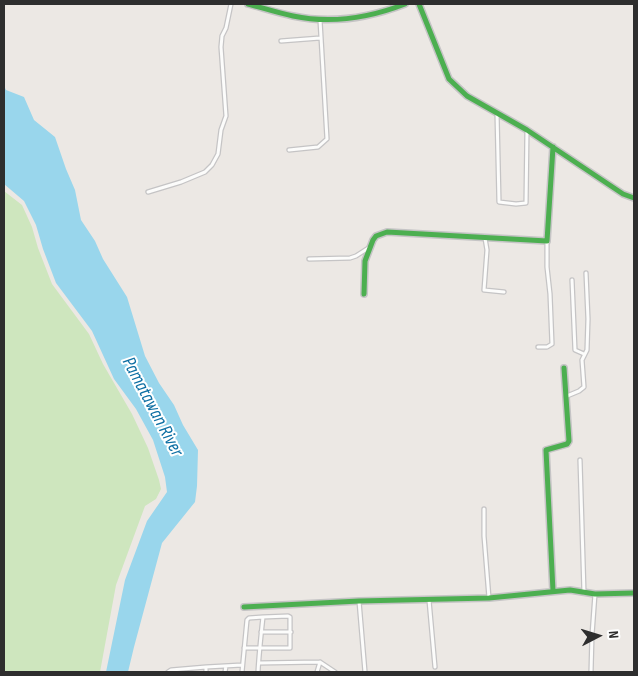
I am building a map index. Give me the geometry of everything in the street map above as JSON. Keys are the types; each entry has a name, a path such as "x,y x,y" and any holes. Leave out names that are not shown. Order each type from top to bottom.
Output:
{"street":[{"path":"148,192 205,172 212,165 218,154 221,130 226,116 221,47 222,36 226,28 231,4"},
{"path":"248,4 297,17 320,19 350,18 378,14 405,4"},
{"path":"418,4 449,80 467,96 553,146 623,194 634,198"},
{"path":"289,150 318,146 327,139 320,19"},
{"path":"281,42 320,38"},
{"path":"497,113 499,202 526,203 526,130"},
{"path":"538,347 547,347 552,344 547,241 553,146"},
{"path":"364,294 365,261 370,246 376,236 387,232 547,241"},
{"path":"485,238 484,290 504,292"},
{"path":"309,259 350,258 370,246"},
{"path":"567,396 584,387 582,360 587,350 588,319 586,272"},
{"path":"572,280 575,350 584,354"},
{"path":"553,591 546,450 567,444 568,441 564,368"},
{"path":"580,460 584,593"},
{"path":"484,509 484,536 489,598"},
{"path":"244,607 359,601 489,598 570,590 595,594 634,593"},
{"path":"591,672 595,594"},
{"path":"429,599 435,667"},
{"path":"359,601 365,672"},
{"path":"258,672 263,617"},
{"path":"242,672 242,665 247,620 249,618 263,617 290,617 290,648 244,648"},
{"path":"261,632 291,632"},
{"path":"259,663 320,662 335,672"},
{"path":"317,672 320,662"},
{"path":"168,672 171,670 242,665"},
{"path":"226,666 226,672"},
{"path":"206,667 206,672"}],"green space":[{"path":"4,191 22,205 32,227 52,284 89,334 103,364 132,414 148,448 161,489 156,499 145,506 116,585 100,672 4,672"}],"water":[{"name":"Pamatawan River","path":"4,86 6,90 24,97 34,120 55,137 75,190 81,220 127,297 145,356 198,450 195,502 162,543 128,672 106,672 125,580 147,521 167,492 165,477 153,440 136,409 114,379 92,331 56,283 36,225 24,201 4,184"}],"traffic: fast":[{"path":"248,4 293,16 321,19 364,16 405,4"},
{"path":"419,4 449,79 467,96 527,130 623,194 634,198"},
{"path":"364,294 365,261 376,236 387,232 547,241 553,147"},
{"path":"553,591 546,450 567,444 569,441 564,368"},
{"path":"244,607 359,601 489,598 570,590 595,594 634,593"}]}
